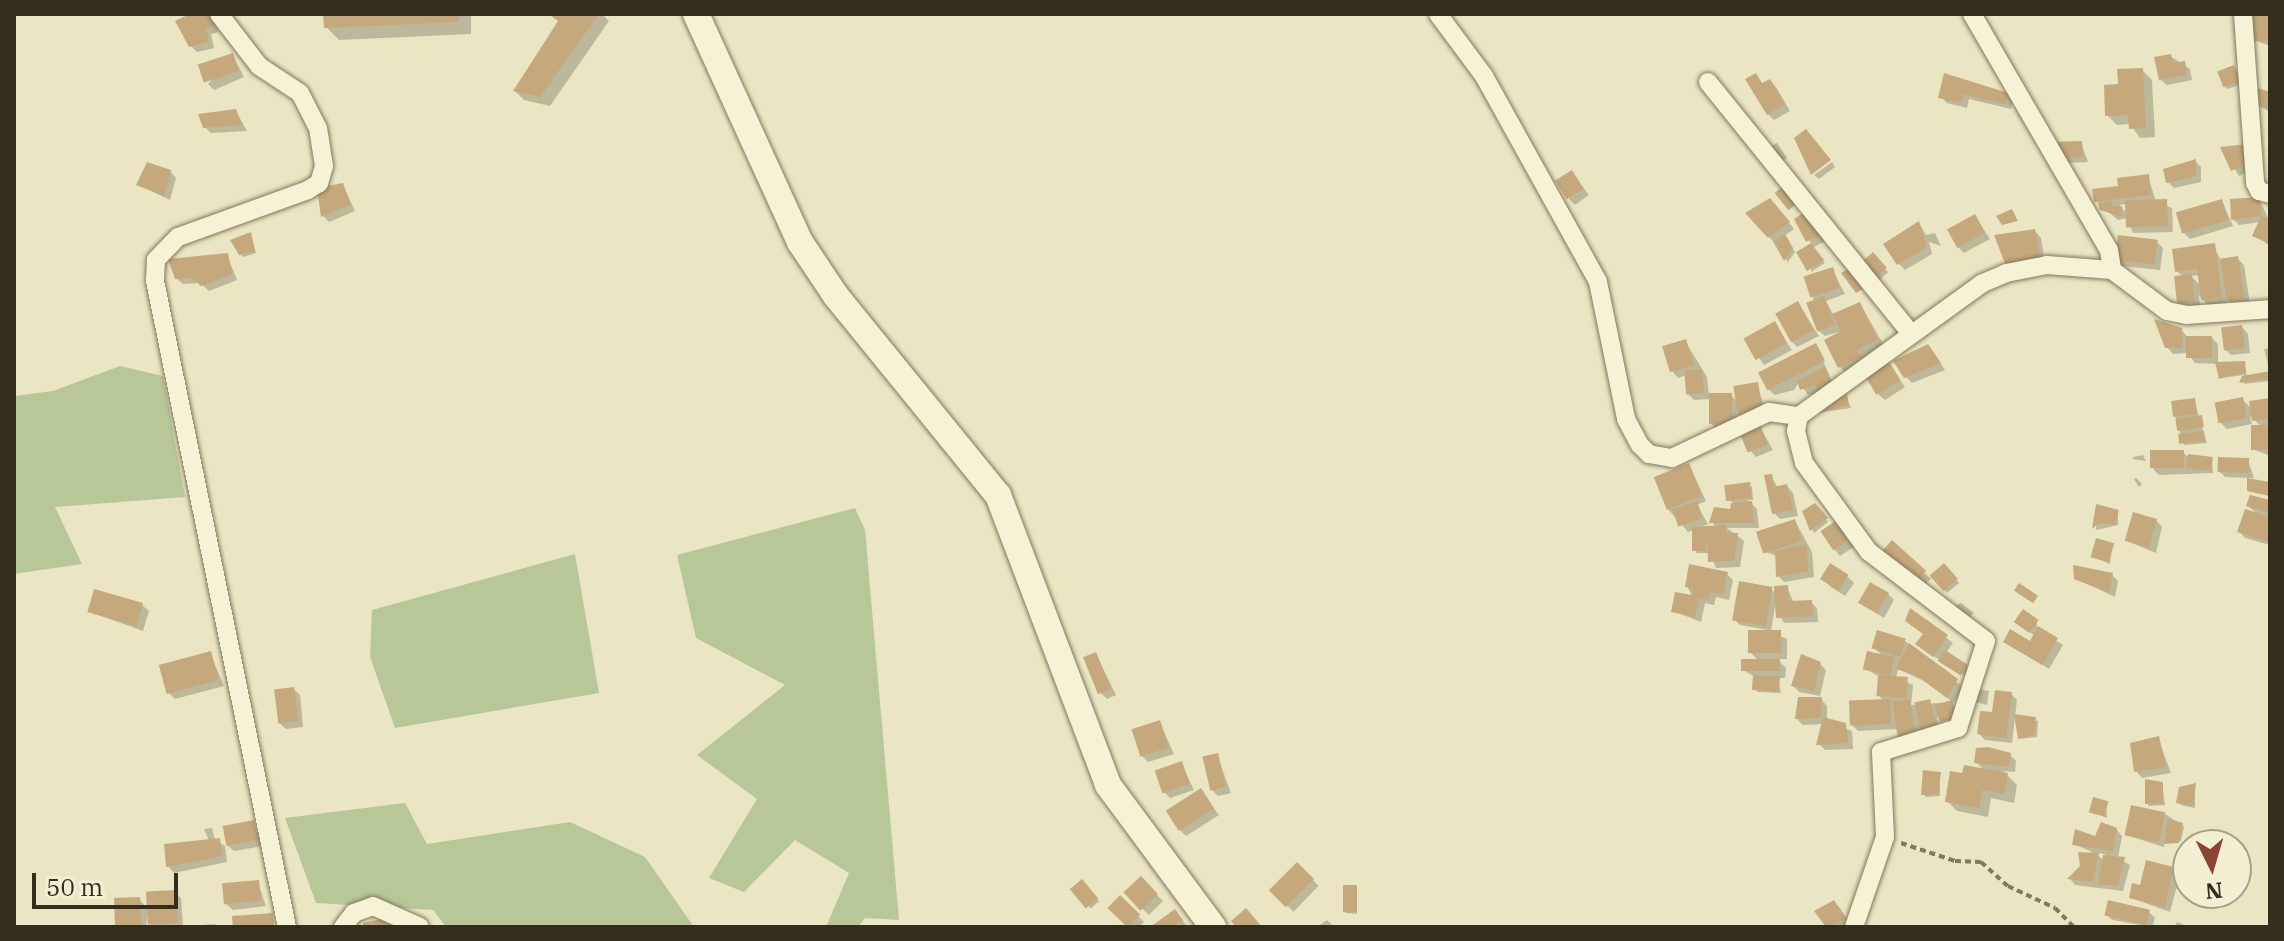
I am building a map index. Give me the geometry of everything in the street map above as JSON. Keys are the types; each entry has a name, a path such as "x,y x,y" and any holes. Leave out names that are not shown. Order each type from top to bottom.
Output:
{"street":[{"path":"219,14 259,66 300,93 318,128 324,166 319,183 308,190 178,237 156,260 155,281 287,927"},
{"path":"696,14 750,124 780,204 807,254 849,313 918,391 998,495 1108,785 1213,927"},
{"path":"1438,14 1484,76 1598,282 1626,419 1640,445 1649,454 1672,458 1769,412 1799,416"},
{"path":"1972,14 2109,250 2112,270"},
{"path":"2243,14 2255,183 2270,194"},
{"path":"1708,82 1911,334"},
{"path":"1854,927 1885,837 1881,752 1958,728 1986,641 1869,552 1804,463 1796,431 1799,416 1911,334 2006,273 2055,265 2112,270 2175,313 2270,309"},
{"path":"343,927 354,913 373,906 420,927"}],"path":[{"path":"1885,837 1953,860 1981,862 2008,886 2055,908 2074,927"}],"green space":[{"path":"120,366 163,376 185,497 55,507 82,564 14,574 14,396 53,391"},
{"path":"855,508 865,530 899,920 865,918 858,927 826,927 849,873 795,840 744,892 709,878 757,799 697,755 785,685 696,638 677,555"},
{"path":"575,554 599,693 395,728 370,657 372,610"},
{"path":"405,803 427,844 570,822 645,857 694,927 446,927 433,910 316,903 285,818"}],"building":[{"path":"190,14 209,14 214,26 206,28 209,42 189,47 175,21"},
{"path":"323,14 459,14 459,22 324,28"},
{"path":"549,14 599,14 540,97 513,91 558,21"},
{"path":"2252,14 2270,14 2270,41 2252,41"},
{"path":"233,53 239,71 204,83 198,64"},
{"path":"2171,54 2173,63 2185,61 2187,74 2159,80 2154,57"},
{"path":"2234,65 2240,81 2223,87 2217,71"},
{"path":"2143,68 2146,128 2129,129 2128,115 2105,116 2104,85 2118,84 2117,69"},
{"path":"1756,73 1762,83 1770,79 1785,104 1767,115 1745,79"},
{"path":"1944,73 2008,93 2005,104 1963,94 1961,103 1938,98"},
{"path":"2255,87 2270,92 2270,109 2250,103"},
{"path":"236,109 242,125 203,128 198,114"},
{"path":"1806,129 1831,160 1811,175 1794,138"},
{"path":"2082,141 2083,157 2055,158 2050,142"},
{"path":"2248,144 2250,162 2231,171 2220,147"},
{"path":"2196,159 2196,176 2166,183 2163,169"},
{"path":"147,162 171,170 164,196 136,185"},
{"path":"1572,170 1584,189 1567,199 1555,181"},
{"path":"2149,174 2151,195 2094,202 2092,189 2118,186 2117,178"},
{"path":"343,183 351,205 321,217 317,188"},
{"path":"1787,183 1801,200 1788,210 1775,193"},
{"path":"2260,197 2261,216 2231,220 2230,199"},
{"path":"1770,198 1790,222 1768,238 1745,213"},
{"path":"2167,199 2168,226 2126,227 2125,200"},
{"path":"2222,199 2228,220 2182,233 2176,212"},
{"path":"2112,201 2112,206 2122,206 2122,217 2100,210 2098,203"},
{"path":"2012,209 2018,221 2002,225 1996,216"},
{"path":"1808,210 1824,233 1806,242 1794,219"},
{"path":"1975,214 1985,232 1957,248 1947,230"},
{"path":"2261,216 2270,219 2270,244 2252,236"},
{"path":"1919,221 1927,247 1897,265 1883,244"},
{"path":"2035,229 2041,264 2007,269 1994,235"},
{"path":"251,232 255,251 239,255 230,240"},
{"path":"1785,234 1793,248 1784,261 1773,241"},
{"path":"2118,235 2158,240 2155,265 2115,260"},
{"path":"1811,243 1824,260 1807,271 1796,252"},
{"path":"2215,243 2222,298 2201,300 2197,269 2175,272 2172,249"},
{"path":"1873,252 1887,268 1875,278 1861,262"},
{"path":"228,253 232,274 201,286 192,278 175,279 168,259"},
{"path":"2238,256 2245,298 2227,301 2220,259"},
{"path":"1833,267 1840,288 1810,298 1804,277"},
{"path":"1851,267 1864,288 1856,293 1841,273"},
{"path":"2192,274 2195,302 2177,304 2174,276"},
{"path":"1824,296 1835,325 1817,332 1806,303"},
{"path":"1798,301 1814,330 1791,342 1775,314"},
{"path":"1860,302 1878,339 1857,350 1861,357 1838,368 1824,340 1841,331 1832,314"},
{"path":"2154,319 2182,328 2183,348 2165,348"},
{"path":"1775,321 1787,343 1756,360 1744,338"},
{"path":"2242,325 2245,348 2224,350 2221,328"},
{"path":"2186,336 2212,336 2212,358 2186,358"},
{"path":"1686,339 1694,365 1670,372 1662,346"},
{"path":"1816,343 1825,361 1767,390 1758,373"},
{"path":"1928,344 1941,363 1904,378 1893,361"},
{"path":"1887,358 1900,380 1876,395 1863,372"},
{"path":"2245,361 2246,372 2219,379 2215,362"},
{"path":"1825,367 1831,383 1819,393 1815,385 1800,390 1797,381"},
{"path":"1702,369 1704,393 1686,394 1684,371"},
{"path":"2270,371 2270,379 2239,383 2242,376"},
{"path":"1758,382 1763,412 1738,416 1733,386"},
{"path":"1709,393 1732,393 1732,424 1709,424"},
{"path":"1847,394 1849,405 1815,414 1814,405"},
{"path":"2243,397 2247,418 2219,423 2215,403"},
{"path":"2195,398 2197,414 2173,417 2171,401"},
{"path":"2270,398 2270,418 2252,421 2249,401"},
{"path":"2202,415 2204,427 2177,431 2175,419"},
{"path":"1759,422 1768,444 1748,452 1739,430"},
{"path":"2251,425 2270,425 2270,450 2251,450"},
{"path":"2204,431 2205,441 2179,444 2178,434"},
{"path":"2150,450 2184,450 2184,468 2150,468"},
{"path":"2188,454 2213,457 2211,471 2186,468"},
{"path":"2218,457 2249,458 2248,473 2217,472"},
{"path":"1689,463 1702,495 1667,510 1654,477"},
{"path":"1772,474 1774,487 1787,484 1793,510 1772,514 1764,475"},
{"path":"2247,478 2270,482 2269,496 2247,491"},
{"path":"1750,482 1752,498 1726,501 1724,485"},
{"path":"2250,495 2270,500 2270,513 2246,506"},
{"path":"1697,501 1703,518 1678,526 1672,509"},
{"path":"1752,501 1754,523 1709,523 1714,507 1730,509 1731,503"},
{"path":"1815,503 1828,518 1810,531 1802,511"},
{"path":"2096,504 2119,510 2115,524 2099,523 2092,529"},
{"path":"2245,509 2270,517 2270,542 2237,532"},
{"path":"2133,512 2157,519 2149,548 2125,541"},
{"path":"1795,519 1802,541 1763,554 1756,532"},
{"path":"1837,520 1850,539 1833,550 1820,531"},
{"path":"1726,525 1726,533 1738,533 1734,561 1708,562 1707,535 1706,551 1692,551 1692,527"},
{"path":"2096,538 2114,543 2109,562 2090,557"},
{"path":"1892,540 1926,571 1913,585 1879,554"},
{"path":"1807,544 1808,571 1776,577 1775,551"},
{"path":"1830,563 1849,575 1839,591 1820,579"},
{"path":"1944,563 1958,579 1943,591 1930,575"},
{"path":"1689,564 1728,572 1723,595 1710,592 1708,600 1699,598 1695,617 1671,612 1675,592 1692,595 1693,589 1685,587"},
{"path":"2073,565 2113,573 2109,593 2074,579"},
{"path":"1739,581 1772,587 1766,626 1732,620"},
{"path":"1870,582 1889,593 1877,614 1858,603"},
{"path":"2019,583 2038,596 2033,603 2014,590"},
{"path":"1788,585 1789,601 1812,600 1813,616 1776,618 1774,586"},
{"path":"94,589 143,603 136,626 87,612"},
{"path":"1910,608 1948,635 1933,657 1915,644 1923,634 1905,621"},
{"path":"2023,609 2039,620 2029,633 2014,622"},
{"path":"2038,626 2058,638 2042,665 2003,642 2010,629 2030,641"},
{"path":"1748,630 1781,630 1781,653 1748,653"},
{"path":"1877,630 1906,639 1900,657 1871,648"},
{"path":"1909,643 1958,679 1947,698 1916,675 1896,669"},
{"path":"1945,650 1968,665 1961,676 1938,661"},
{"path":"211,651 219,680 167,694 159,665"},
{"path":"1867,651 1894,657 1890,676 1863,670"},
{"path":"1096,652 1111,689 1098,694 1083,657"},
{"path":"1801,654 1821,662 1814,691 1791,686"},
{"path":"1741,659 1780,659 1780,671 1741,671"},
{"path":"1753,675 1780,677 1779,692 1752,690"},
{"path":"1878,675 1908,677 1906,698 1877,696"},
{"path":"294,687 298,721 278,723 274,689"},
{"path":"1995,690 2012,692 2006,738 1977,734 1980,711 1992,712"},
{"path":"1798,697 1822,697 1821,718 1795,719"},
{"path":"1890,699 1891,724 1850,725 1849,700"},
{"path":"1910,699 1916,737 1898,739 1892,702"},
{"path":"1930,699 1938,734 1923,738 1914,703"},
{"path":"1952,700 1957,717 1940,722 1935,705"},
{"path":"2014,714 2036,717 2035,735 2018,739"},
{"path":"1823,717 1846,723 1848,743 1816,745"},
{"path":"1160,720 1169,748 1140,757 1131,729"},
{"path":"2159,736 2166,767 2134,772 2130,743"},
{"path":"1988,747 2011,753 2009,767 1974,763 1976,748"},
{"path":"1218,753 1226,787 1210,791 1202,757"},
{"path":"1182,761 1190,784 1162,793 1155,770"},
{"path":"1964,765 2008,773 2004,794 1982,790 1979,808 1945,802 1950,771 1962,773"},
{"path":"1923,770 1941,772 1938,794 1921,795"},
{"path":"2145,779 2163,782 2163,803 2145,804"},
{"path":"2196,783 2193,806 2176,803 2179,787"},
{"path":"1201,788 1214,808 1179,831 1166,811"},
{"path":"2093,797 2108,801 2104,817 2089,812"},
{"path":"2131,805 2165,812 2159,843 2125,835"},
{"path":"2168,819 2183,823 2182,829 2172,829 2172,843 2164,844"},
{"path":"254,820 258,840 226,846 223,826"},
{"path":"2101,822 2117,828 2113,851 2072,845 2075,829 2095,836"},
{"path":"220,838 222,856 166,867 164,844"},
{"path":"2078,852 2099,853 2093,882 2067,879 2080,866"},
{"path":"2103,855 2125,857 2118,885 2098,885"},
{"path":"2146,860 2172,866 2165,907 2129,898 2132,883 2140,885"},
{"path":"1297,862 1314,879 1286,907 1269,890"},
{"path":"1141,876 1158,894 1140,911 1123,892"},
{"path":"1082,879 1098,898 1086,908 1070,889"},
{"path":"259,880 261,901 224,904 222,883"},
{"path":"1343,885 1357,885 1357,912 1343,912"},
{"path":"176,890 178,923 148,925 146,892"},
{"path":"1120,895 1140,914 1127,927 1107,908"},
{"path":"140,897 141,927 115,927 114,898"},
{"path":"1834,900 1846,919 1826,927 1814,911"},
{"path":"2108,900 2150,910 2146,925 2104,916"},
{"path":"1246,908 1262,927 1236,927 1231,921"},
{"path":"1175,909 1183,920 1173,927 1150,927"},
{"path":"273,913 274,927 233,927 232,916"},
{"path":"390,917 392,927 363,927 363,923"}]}
